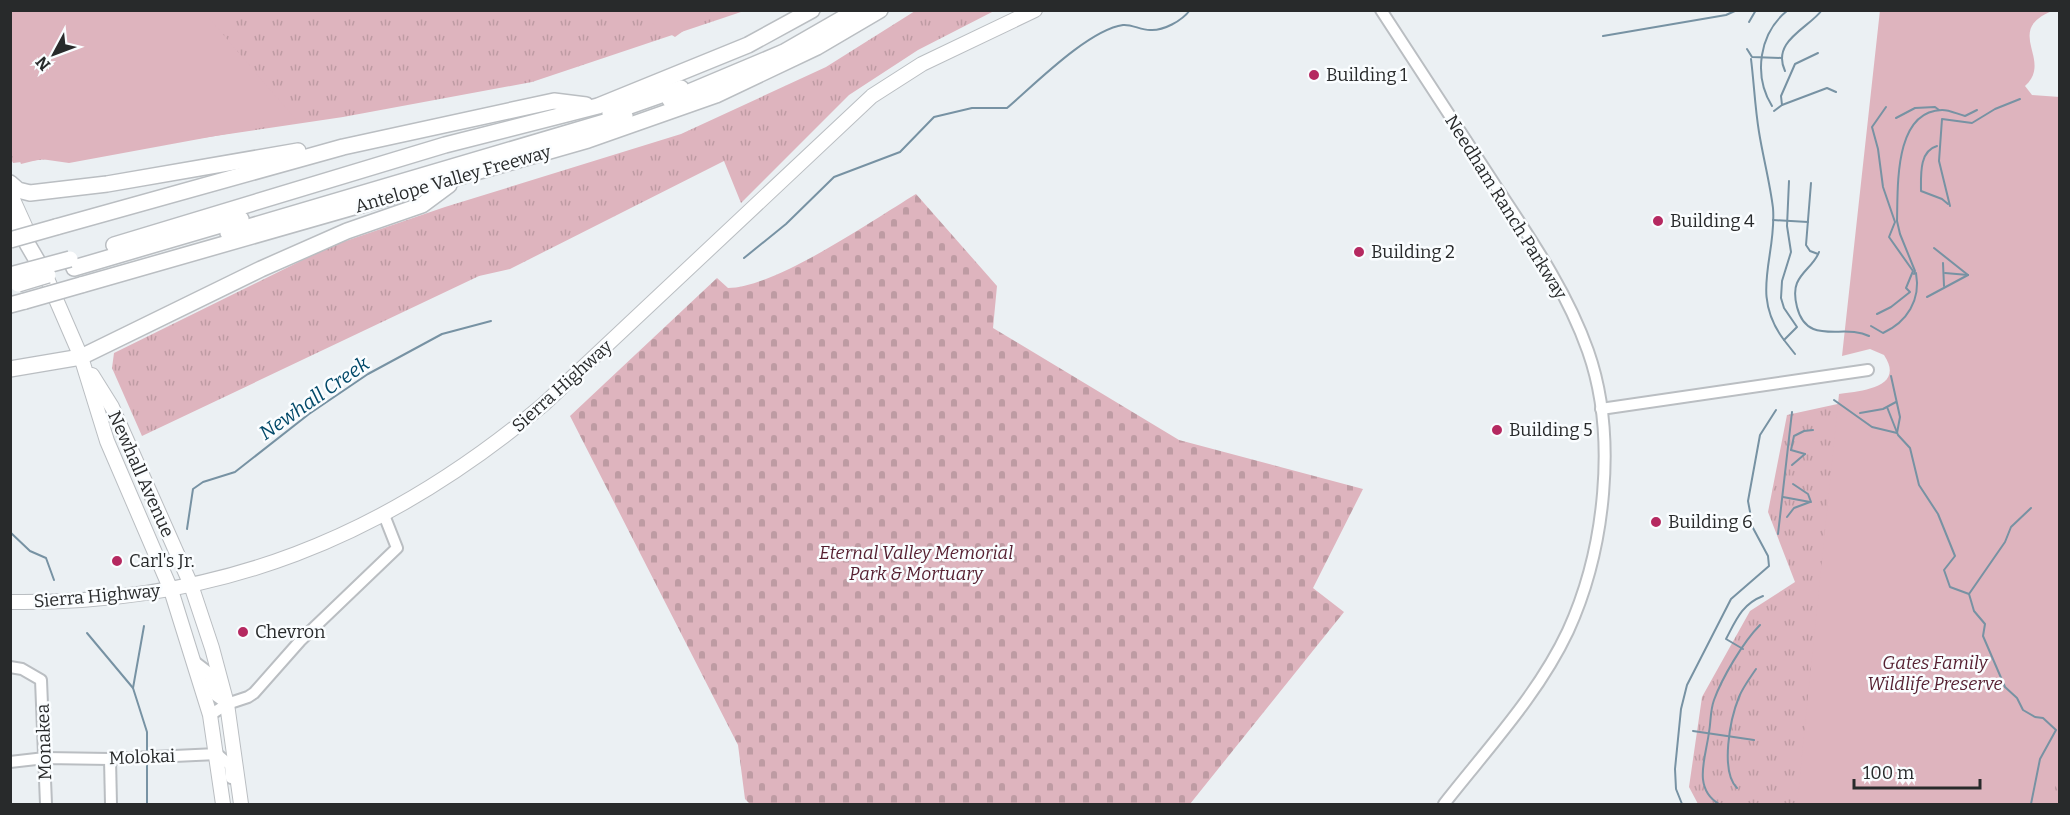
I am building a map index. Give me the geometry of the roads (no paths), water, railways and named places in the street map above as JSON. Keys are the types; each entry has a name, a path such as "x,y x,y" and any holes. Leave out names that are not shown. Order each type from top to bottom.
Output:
{"highway":[{"name":"Antelope Valley Freeway","path":"15,289 76,272 445,145 598,106 748,45 812,10"},
{"path":"76,272 619,110 678,89 753,57 839,10"},
{"path":"76,272 621,118 730,76 784,52 858,10"},
{"name":"Antelope Valley Freeway","path":"15,289 456,179 588,140 716,95 817,47 880,10"},
{"path":"10,240 343,147 554,101 598,106"},
{"path":"10,183 18,190 30,193 107,184 312,149 343,147"},
{"path":"10,369 81,357 261,269 347,231 422,205 456,179"},
{"path":"10,214 46,276"}],"main road":[{"name":"Sierra Highway","path":"10,602 93,600 171,590 256,570 339,537 384,515 474,460 544,404 872,96 921,64 1035,10"},
{"name":"Newhall Avenue","path":"10,193 81,357 107,441 171,590 210,715 223,804"},
{"name":"Newhall Avenue","path":"81,357 112,407 191,585 226,704 241,804"}],"street":[{"name":"Needham Ranch Parkway","path":"1381,10 1553,275 1589,352 1601,409 1604,461 1599,526 1590,569 1568,630 1534,690 1444,804"},
{"path":"1601,409 1868,370"},
{"path":"210,715 226,704 248,698 254,693 300,641 397,548 384,515"},
{"path":"195,662 208,672 216,696 226,704"},
{"name":"Monakea","path":"10,667 22,669 41,680 46,804"},
{"path":"217,754 230,765 234,804"},
{"name":"Molokai","path":"10,762 45,758 110,759 217,754"},
{"path":"110,759 111,804"}],"waterway":[{"name":"Newhall Creek","path":"744,258 786,224 834,177 900,152 934,117 972,108 1007,108 1062,60 1094,37 1123,25 1147,30 1161,29 1177,21 1190,10"},
{"path":"1603,36 1726,15 1737,10"},
{"path":"1749,22 1756,10"},
{"path":"1772,106 1762,81 1762,55 1771,30 1788,10"},
{"path":"1785,71 1782,61 1787,43 1822,10"},
{"path":"1747,49 1752,57 1782,58"},
{"path":"1782,105 1781,96 1795,64 1818,53"},
{"path":"1751,59 1758,123 1773,208 1766,291 1768,307 1784,340"},
{"path":"1774,111 1782,105 1827,88 1836,92"},
{"path":"1950,206 1939,161 1942,119 1972,123 1995,109 2020,99"},
{"path":"1877,314 1891,307 1910,292 1906,288 1913,271 1889,237 1895,222 1883,187 1878,149 1872,127 1886,107"},
{"path":"1896,118 1915,108 1935,107 1939,110"},
{"path":"1914,274 1915,271 1897,221 1899,171 1907,136 1915,123 1926,114 1945,110 1965,116 1977,110"},
{"path":"1937,146 1931,149 1924,158 1921,171 1921,191 1942,199 1948,204"},
{"path":"1789,181 1787,226 1791,252 1782,281 1781,298 1784,308 1797,327 1784,340 1795,354"},
{"path":"1811,183 1806,245 1810,251 1818,254"},
{"path":"1773,220 1808,222"},
{"path":"1934,248 1968,275"},
{"path":"1819,252 1796,286 1797,307 1802,319 1809,327 1818,330 1859,333 1869,336"},
{"path":"1943,263 1944,286"},
{"path":"1871,326 1883,333 1899,323 1905,316 1914,301 1916,273"},
{"path":"1945,273 1968,275"},
{"path":"1927,297 1968,275"},
{"name":"Newhall Creek","path":"187,529 193,489 203,482 235,472 309,414 368,374 442,334 491,321"},
{"path":"1834,400 1872,427 1897,433 1900,417 1891,376"},
{"path":"1860,413 1883,409 1896,402"},
{"path":"1887,407 1898,435 1910,448 1919,485 1938,514 1955,556 1944,570 1950,587 1969,594 1974,611 1985,624 1983,636 2005,687 2017,698 2023,710 2035,717 2043,718 2056,730 2040,759 2031,804"},
{"path":"1682,804 1676,789 1675,769 1681,709 1687,685 1731,599 1769,566 1768,556 1753,528 1748,501 1760,435 1776,410"},
{"path":"1778,534 1792,412"},
{"path":"1791,450 1794,436 1813,430"},
{"path":"1791,450 1805,454"},
{"path":"1792,465 1805,454"},
{"path":"1793,484 1808,494 1811,502"},
{"path":"1783,497 1810,502"},
{"path":"1787,517 1794,508 1810,502"},
{"path":"1969,594 2005,542 2011,527 2031,508"},
{"path":"10,532 30,551 46,558 54,580"},
{"path":"1743,649 1726,639 1745,608 1763,596"},
{"path":"1719,804 1706,790 1703,781 1711,712 1722,681 1760,625"},
{"name":"Newhall Creek","path":"144,626 133,688 147,732 147,752"},
{"path":"87,633 133,688"},
{"path":"1737,788 1732,780 1728,758 1732,718 1739,697 1756,669"},
{"path":"1693,731 1754,740"},
{"name":"Newhall Creek","path":"147,761 147,804"}],"place":[{"name":"Building 1","path":"1314,75"},
{"name":"Building 4","path":"1658,221"},
{"name":"Building 2","path":"1359,252"},
{"name":"Building 5","path":"1497,430"},
{"name":"Building 6","path":"1656,522"},
{"name":"Carl's Jr.","path":"117,561"},
{"name":"Chevron","path":"243,632"}],"park label":[{"name":"Eternal Valley Memorial Park & Mortuary","path":"916,563"},
{"name":"Gates Family Wildlife Preserve","path":"1935,673"}]}
